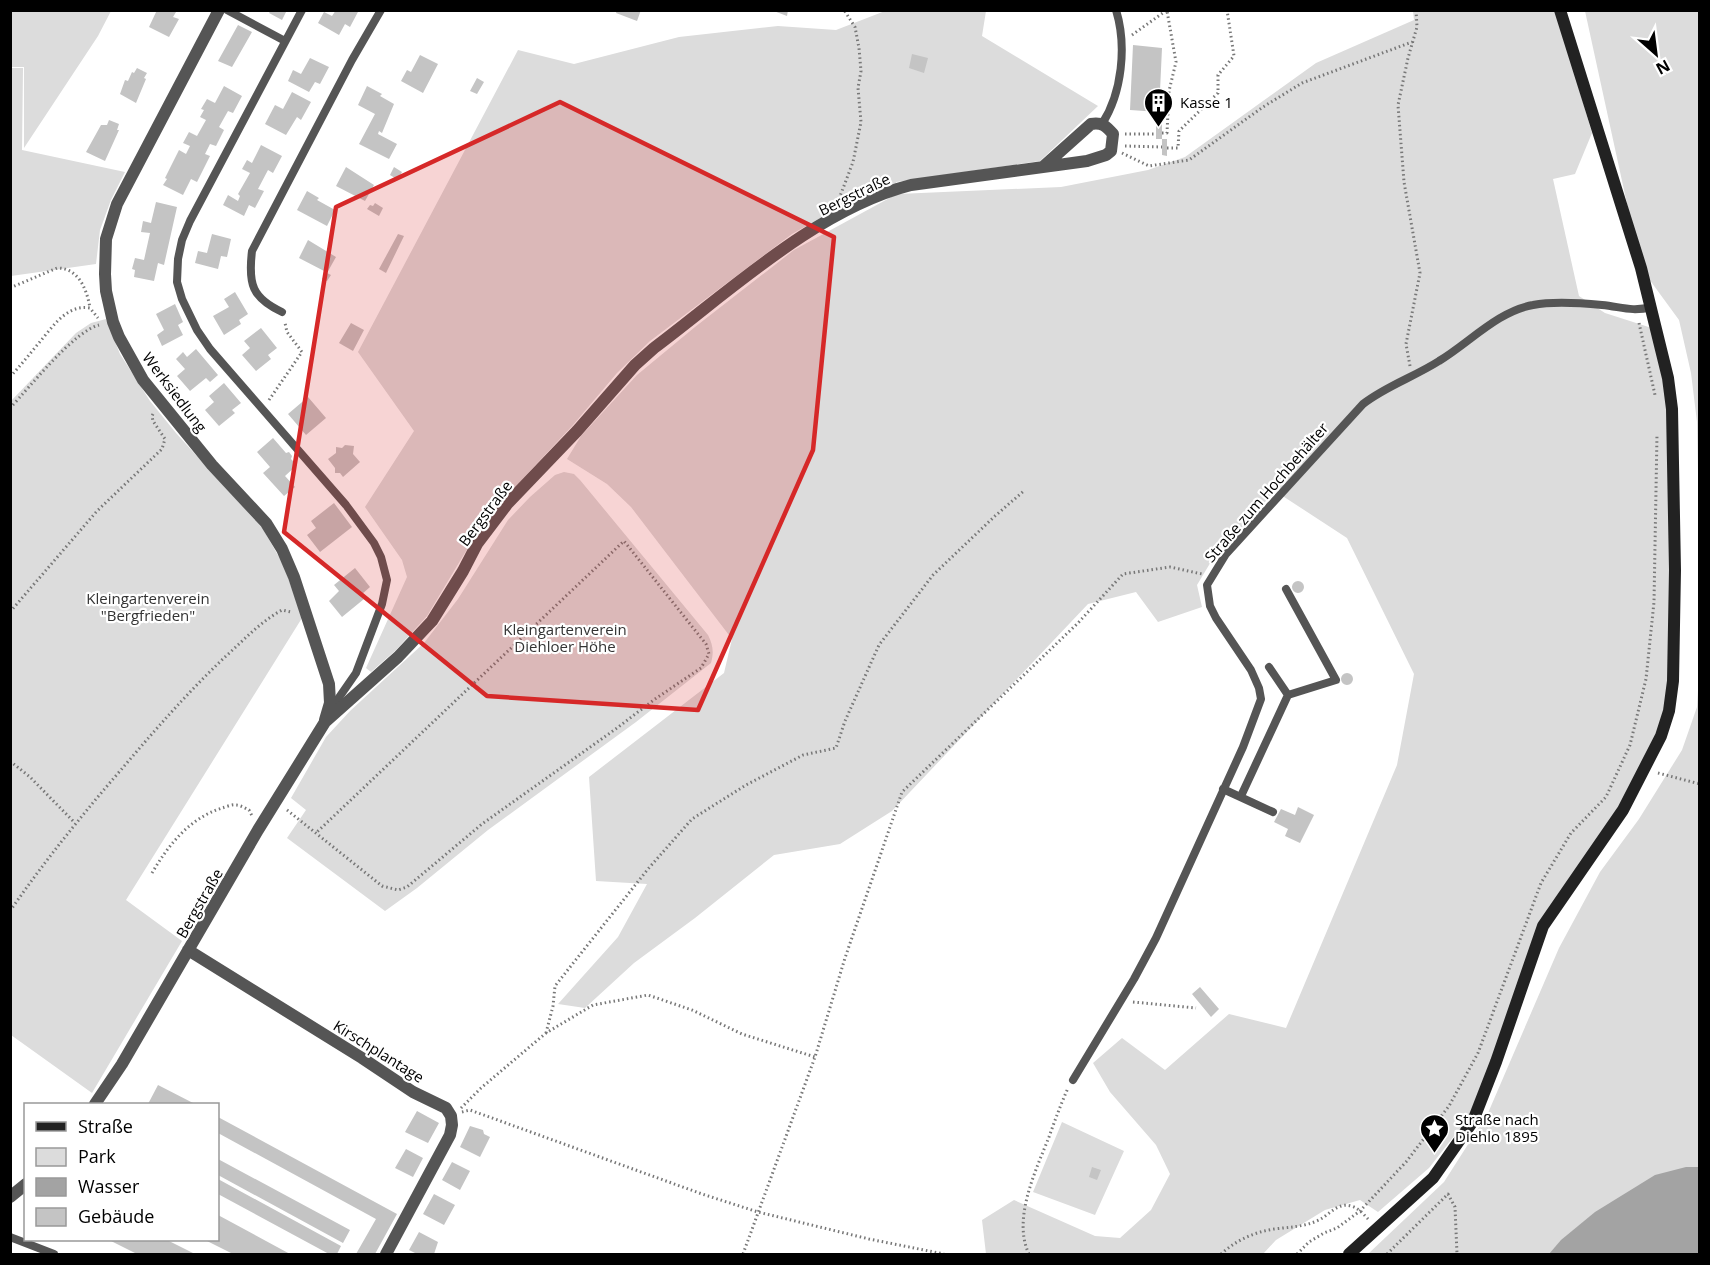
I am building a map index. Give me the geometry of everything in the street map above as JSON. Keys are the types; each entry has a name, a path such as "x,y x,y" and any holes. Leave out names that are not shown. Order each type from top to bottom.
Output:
{"main road":[{"path":"1349,1254 1433,1178 1473,1121 1543,926 1623,810 1662,736 1669,711 1673,681 1675,570 1672,409 1668,378 1641,268 1560,10"}],"street":[{"name":"Werksiedlung","path":"219,10 117,204 106,239 105,274 113,322 126,352 143,380 212,465 266,523 289,562 329,684 330,703 327,717"},
{"path":"1044,166 1091,124 1100,122 1112,142"},
{"name":"Bergstraße","path":"96,1103 122,1064 258,830 327,717 398,657 432,621 477,544 508,503 635,365 789,245 885,192 911,185 1098,158 1106,155 1112,142"},
{"name":"Kirschplantage","path":"188,950 413,1092 439,1103 451,1116"},
{"path":"386,1254 450,1135 451,1116"},
{"path":"10,1197 24,1186"}],"lane":[{"path":"227,10 285,41"},
{"path":"302,10 190,221 182,240 177,273 182,299 197,330 210,349 360,523 374,543 386,572 384,597 356,673 337,698 327,717"},
{"path":"282,312 265,304 257,294 252,280 252,251 352,60 381,10"},
{"path":"1102,124 1114,99 1121,45 1116,10"},
{"name":"Straße zum Hochbehälter","path":"1073,1080 1156,938 1243,747 1261,699 1251,670 1215,618 1210,606 1207,585 1226,554 1363,404 1373,396 1438,362 1510,313 1532,305 1603,305 1636,311 1652,307"},
{"path":"1241,796 1288,695 1336,680 1286,590"},
{"path":"1269,667 1288,695"},
{"path":"1223,789 1273,812"},
{"path":"10,1237 54,1254"}],"path":[{"path":"829,221 853,162 861,122 858,88 861,71 859,48 855,27 844,10"},
{"path":"1112,142 1178,148 1179,131 1218,93 1218,75 1234,56 1227,10"},
{"path":"1412,375 1406,344 1420,273 1404,182 1398,105 1417,27 1416,10"},
{"path":"1121,45 1167,11 1176,62 1169,91 1167,133 1162,133"},
{"path":"1112,142 1149,166 1189,160 1263,107 1302,83 1412,42"},
{"path":"1112,142 1156,134"},
{"path":"10,288 57,268 64,268 71,271 82,284 87,293 90,308 103,324 90,327 74,339 10,408"},
{"path":"10,377 49,329 64,315 82,306 90,308"},
{"path":"1636,311 1656,397"},
{"path":"263,409 302,352 287,332 282,312"},
{"path":"10,612 97,511 162,449 165,439 152,418 161,404"},
{"path":"1297,1254 1309,1242 1337,1228 1360,1210 1406,1162 1449,1106 1478,1053 1541,883 1571,833 1606,797 1630,745 1646,679 1654,602 1658,430"},
{"path":"546,1033 555,986 648,868 692,819 746,785 803,755 836,748 845,721 879,645 933,575 994,516 1025,490"},
{"path":"300,820 382,886 398,890 407,887 482,824 701,668 709,654 703,637 624,541 317,832"},
{"path":"743,1254 815,1057 845,958 902,792 1077,623 1123,574 1170,567 1211,576"},
{"path":"10,911 75,823 204,677 266,619 282,610 309,620"},
{"path":"10,761 30,777 75,823"},
{"path":"1645,770 1700,784"},
{"path":"152,873 163,854 178,836 195,820 217,810 235,804 249,810 258,830"},
{"path":"451,1116 546,1033 593,1005 648,995 692,1010 742,1034 815,1057"},
{"path":"1123,998 1140,1004 1196,1008"},
{"path":"1029,1254 1024,1233 1028,1192 1073,1080"},
{"path":"451,1116 470,1110 758,1212 869,1239 944,1254"},
{"path":"1387,1254 1448,1194 1455,1207 1457,1254"},
{"path":"1221,1254 1230,1246 1249,1236 1272,1229 1305,1226 1324,1217 1339,1206 1351,1205 1360,1210 1376,1228"}],"highlighted area":[{"path":"560,102 834,237 813,450 698,710 487,696 284,532 336,207"}],"green space":[{"path":"11,10 111,11 98,36 24,148 24,67 11,67"},
{"path":"885,11 986,11 982,36 1098,106 1040,161 896,182 898,194 1061,187 1148,170 1185,157 1316,63 1414,20 1413,11 1556,11 1592,133 1575,174 1553,179 1579,296 1605,313 1658,330 1669,372 1676,702 1648,767 1586,856 1542,939 1469,1117 1429,1168 1378,1212 1360,1200 1325,1210 1276,1240 1263,1254 986,1254 982,1220 1014,1200 1095,1236 1120,1238 1151,1210 1170,1174 1156,1145 1110,1092 1093,1063 1122,1038 1165,1070 1229,1014 1286,1028 1397,765 1414,674 1347,538 1275,491 1212,560 1197,585 1202,607 1158,622 1136,592 1088,604 892,811 840,844 774,855 634,963 585,1008 558,1004 618,937 647,884 596,881 589,777 724,673 732,639 631,507 607,484 567,459 581,436 637,375 794,250 895,195 892,182 877,186 792,234 650,341 617,373 573,425 502,501 469,546 427,616 396,650 371,672 366,668 407,577 402,560 365,507 414,431 358,352 518,50 574,64 679,37 778,26 836,30"},
{"path":"1585,11 1699,11 1699,525 1697,422 1691,373 1679,320 1641,268"},
{"path":"11,68 23,68 22,150 125,172 100,230 96,264 11,276"},
{"name":"Kleingartenverein \"Bergfrieden\"","path":"106,319 120,354 150,401 263,529 284,566 302,618 126,900 182,941 92,1093 11,1035 11,401 76,333 91,323"},
{"name":"Kleingartenverein Diehloer Höhe","path":"564,472 574,474 580,480 708,635 712,649 711,663 636,722 488,830 385,911 287,838 306,810 291,798 326,737 350,711 424,643 458,599 508,520 555,475"},
{"path":"1699,674 1699,1254 1368,1254 1444,1182 1488,1113 1559,948 1600,872 1639,819 1682,750 1697,707"},
{"path":"1062,1122 1124,1151 1095,1215 1033,1192"}],"water":[{"path":"1686,1167 1699,1167 1699,1254 1549,1254 1561,1240 1595,1212 1655,1175"}],"building":[{"path":"157,10 176,12 173,17 179,19 169,37 149,27"},
{"path":"271,10 287,10 282,20 269,13"},
{"path":"336,10 359,10 350,27 345,24 339,35 318,23 324,12 332,16"},
{"path":"617,10 641,10 637,21 616,13"},
{"path":"771,10 788,10 787,16"},
{"path":"238,25 252,32 232,67 218,61"},
{"path":"1133,45 1162,48 1159,112 1130,110"},
{"path":"912,54 928,58 924,73 909,68"},
{"path":"420,55 438,64 423,93 401,81 407,70 411,72"},
{"path":"310,58 329,67 320,84 315,82 309,92 288,81 293,70 301,74"},
{"path":"137,68 147,73 136,103 120,94 125,80 128,81 132,72 134,73"},
{"path":"477,78 484,82 477,94 470,91"},
{"path":"224,86 242,96 233,113 228,111 219,127 224,130 216,146 210,144 205,154 210,156 197,182 191,179 183,195 163,185 167,179 165,178 179,150 186,154 190,146 183,143 189,132 197,136 206,120 200,117 204,110 201,109 207,99 215,103"},
{"path":"367,86 394,104 382,133 379,131 378,134 397,144 389,159 359,144 375,114 358,105"},
{"path":"292,92 311,102 301,120 297,117 286,135 265,124 275,105 283,109"},
{"path":"109,120 119,124 117,130 119,130 105,161 86,152 101,125 107,125"},
{"name":"Kasse 1","path":"1156,122 1162,122 1162,139 1156,139"},
{"path":"1162,139 1167,139 1167,156 1162,155"},
{"path":"261,145 282,156 273,173 268,170 258,189 264,191 255,208 249,205 244,216 223,205 228,195 238,201 240,196 238,194 250,173 242,169 247,160 252,163"},
{"path":"346,167 374,185 365,201 336,186"},
{"path":"394,167 402,172 398,180 390,175"},
{"path":"307,191 319,198 317,200 335,210 327,226 297,210"},
{"path":"156,202 177,207 164,265 158,263 154,281 134,277 135,270 132,269 135,258 144,260 150,233 141,232 143,221 151,223"},
{"path":"375,203 383,208 379,216 367,209"},
{"path":"212,234 231,239 227,257 221,256 218,269 195,263 198,251 207,253"},
{"path":"398,234 404,236 386,273 379,269"},
{"path":"308,240 336,257 327,273 331,275 327,281 322,279 326,272 299,258"},
{"path":"235,292 248,314 239,320 241,324 224,335 213,316 229,307 224,299"},
{"path":"175,304 183,322 178,325 183,335 162,346 157,335 164,330 156,314"},
{"path":"351,323 364,330 353,351 339,343"},
{"path":"261,328 277,348 268,355 271,359 256,371 242,355 250,348 244,341"},
{"path":"196,349 218,375 210,382 206,378 190,391 177,376 185,369 176,359 183,352 187,357"},
{"path":"224,383 241,403 232,410 235,413 219,426 205,410 214,402 209,396"},
{"path":"308,397 326,418 306,435 288,414"},
{"path":"273,438 286,453 289,452 291,459 297,465 285,476 295,487 284,496 263,473 270,467 257,452"},
{"path":"345,445 354,446 353,454 360,462 343,477 340,473 335,473 335,468 328,459 336,453 336,447 342,448"},
{"path":"334,503 352,527 320,552 307,535 316,528 311,521"},
{"path":"355,568 370,587 361,595 364,599 342,617 329,601 339,591 334,585"},
{"path":"1300,581 1304,587 1300,593 1296,593 1292,585"},
{"path":"1349,673 1353,679 1349,685 1345,685 1341,677"},
{"path":"1298,807 1314,815 1300,843 1285,836 1288,829 1274,822 1281,809 1295,815"},
{"path":"1200,987 1219,1009 1211,1017 1192,994"},
{"path":"158,1085 193,1103 149,1103"},
{"path":"417,1111 439,1123 428,1143 405,1132"},
{"path":"219,1118 397,1214 375,1254 356,1254 376,1219 219,1134"},
{"path":"470,1126 483,1130 484,1134 490,1137 480,1157 460,1147"},
{"path":"406,1149 423,1158 413,1177 395,1168"},
{"path":"219,1160 350,1230 343,1243 219,1176"},
{"path":"452,1162 470,1171 460,1190 442,1180"},
{"path":"1092,1167 1101,1170 1097,1180 1089,1177"},
{"path":"219,1180 341,1246 337,1254 329,1254 219,1195"},
{"path":"434,1194 455,1205 444,1225 423,1214"},
{"path":"219,1216 290,1254 233,1254 207,1241 219,1241"},
{"path":"419,1232 438,1242 434,1254 417,1254 409,1250"},
{"path":"111,1241 169,1241 195,1254 137,1254"}],"place":[{"name":"Kasse 1","path":"1159,128"},
{"name":"Straße nach Diehlo 1895","path":"1434,1154"}]}
